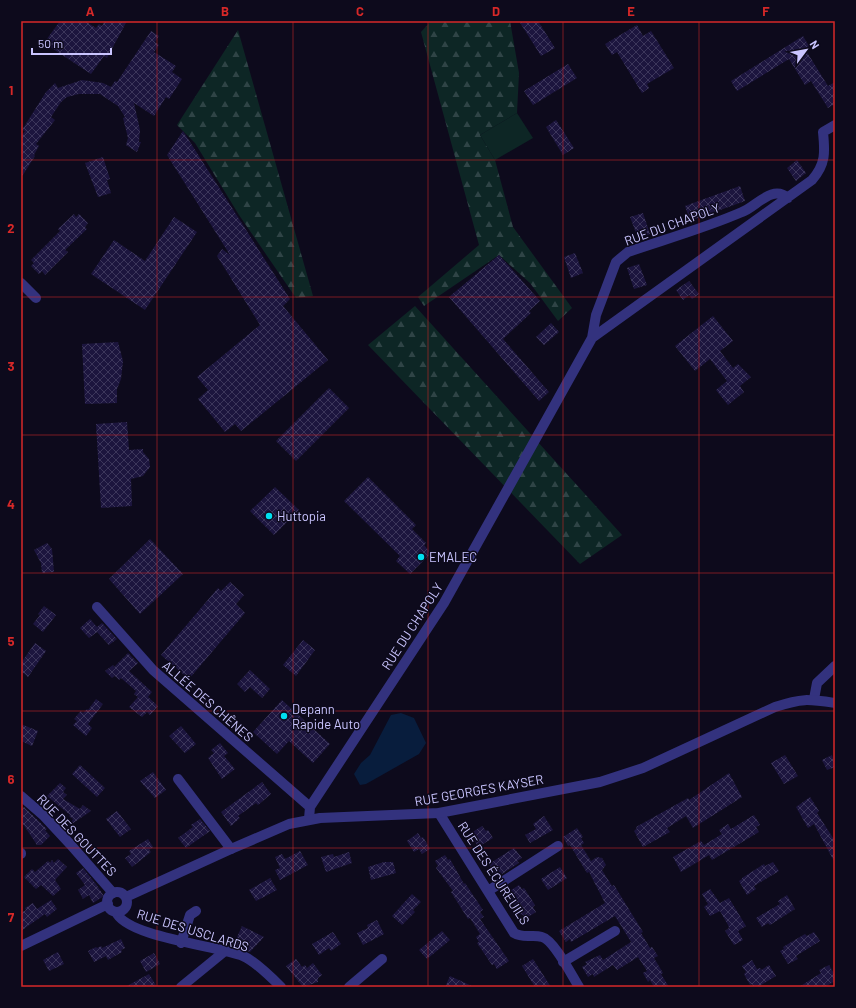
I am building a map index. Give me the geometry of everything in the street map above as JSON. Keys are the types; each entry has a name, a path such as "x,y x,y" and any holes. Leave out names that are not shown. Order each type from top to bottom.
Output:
{"street":[{"name":"RUE DU CHAPOLY","path":"592,338 812,180 820,171 824,158 823,132 835,125"},
{"name":"RUE DU CHAPOLY","path":"309,819 310,806 444,603 592,338 596,315 616,262 628,252 744,212 771,194 779,193 788,198"},
{"path":"21,283 36,298"},
{"name":"ALLÉE DES CHÊNES","path":"97,607 152,670 310,806"},
{"path":"814,699 817,683 835,666"},
{"name":"RUE GEORGES KAYSER","path":"126,897 289,824 309,819 439,813 600,782 643,768 775,707 796,700 814,699 835,703"},
{"path":"178,779 231,849"},
{"name":"RUE DES GOUTTES","path":"21,796 44,816 112,894"},
{"name":"RUE DES ÉCUREUILS","path":"439,813 514,933 521,937 542,937 550,942 579,987"},
{"path":"488,891 558,846"},
{"path":"120,893 126,897 126,907 120,912 111,910 108,904 108,898 112,894 120,893"},
{"path":"21,946 108,904"},
{"path":"181,943 190,915 196,911"},
{"name":"RUE DES USCLARDS","path":"116,912 123,921 181,943 225,951 245,957 282,987"},
{"path":"563,962 615,931"},
{"path":"181,987 225,951"},
{"path":"349,987 382,959"}],"green space":[{"path":"431,21 510,21 519,73 517,113 480,135 495,160 513,227 572,308 558,321 530,283 499,255 424,306 418,297 479,245 421,32"},
{"path":"238,30 313,296 296,298 239,215 195,143 177,125"},
{"path":"517,113 533,138 495,160 480,135"},
{"path":"415,306 622,535 580,564 368,345"}],"water":[{"path":"401,713 414,718 426,743 419,754 366,784 360,785 354,774 361,763 370,755 391,715"}],"building":[{"path":"60,21 85,21 96,28 99,24 102,26 105,21 127,21 107,58 104,56 91,74 44,43"},
{"path":"519,21 538,21 555,48 541,56"},
{"path":"637,25 643,36 651,31 674,68 647,84 649,88 642,93 617,52 612,55 605,44"},
{"path":"151,31 159,36 155,42 159,45 154,52 176,66 172,72 182,79 169,99 166,97 154,116 134,103 140,130 139,142 141,142 137,152 126,145 128,138 123,118 125,117 118,106 100,94 79,94 67,97 61,102 51,117 55,120 36,144 39,146 34,155 35,156 21,178 21,137 25,131 22,130 46,92 55,83 58,88 82,80 103,83 111,87 115,81 117,82"},
{"path":"803,36 809,46 805,49 828,86 835,82 835,104 828,108 811,81 805,85 789,59 737,91 731,81"},
{"path":"568,64 577,78 533,105 524,91"},
{"path":"556,120 574,148 563,155 546,127"},
{"path":"183,131 290,299 283,306 328,360 241,431 235,424 225,432 198,399 208,390 197,377 260,325 217,256 222,249 230,255 167,155"},
{"path":"103,157 110,179 107,180 111,193 98,197 85,163"},
{"path":"797,160 806,173 796,181 787,168"},
{"path":"740,186 745,201 690,221 685,206"},
{"path":"643,213 650,234 638,238 630,217"},
{"path":"74,214 76,217 79,214 88,223 85,227 87,229 65,250 68,252 45,275 42,271 39,274 31,266 34,263 31,260 60,231 58,229"},
{"path":"174,217 197,232 145,310 91,274 114,240 145,261"},
{"path":"575,253 583,273 571,278 564,257"},
{"path":"499,255 540,301 529,311 531,313 503,339 549,392 539,401 449,297"},
{"path":"639,264 647,285 634,289 627,268"},
{"path":"689,281 699,294 692,299 689,295 683,300 676,290"},
{"path":"713,316 733,341 720,351 733,368 738,364 751,377 740,386 744,392 728,405 716,390 727,381 710,359 695,371 675,346"},
{"path":"551,323 559,332 544,345 536,337"},
{"path":"118,342 123,361 121,379 117,389 117,403 85,404 82,344"},
{"path":"329,388 349,408 296,461 276,441"},
{"path":"127,422 129,450 143,449 143,452 149,459 150,467 143,476 131,479 132,506 101,508 96,424"},
{"path":"368,477 416,525 412,529 426,543 424,545 431,553 410,574 396,561 400,556 344,501"},
{"path":"275,487 299,510 274,535 250,511"},
{"path":"150,539 183,574 140,614 109,579"},
{"path":"47,543 52,549 54,572 42,573 41,563 34,550"},
{"path":"230,582 244,595 236,604 245,613 189,679 161,655 218,588 221,591"},
{"path":"44,606 56,615 43,632 33,624 40,615 38,614"},
{"path":"90,619 97,627 102,623 117,639 109,645 97,632 89,638 80,628"},
{"path":"303,640 315,650 296,676 283,665"},
{"path":"35,643 46,651 28,677 21,671 21,663"},
{"path":"128,653 138,663 129,671 152,692 148,697 158,706 150,715 147,712 142,717 129,707 138,697 134,694 136,691 121,678 119,680 115,676 112,678 105,671 113,665 114,667"},
{"path":"250,670 270,689 262,698 250,687 245,692 237,684"},
{"path":"96,699 103,704 88,724 92,728 86,736 73,725 77,721 74,719 81,711 83,713 87,709 88,710"},
{"name":"Depann Rapide Auto","path":"282,700 330,744 313,763 289,741 277,754 253,732"},
{"path":"21,724 38,731 32,746 21,741"},
{"path":"181,726 196,744 185,753 169,736"},
{"path":"220,743 228,753 224,756 235,769 222,779 208,758 214,753 211,750"},
{"path":"785,755 798,776 784,784 771,763"},
{"path":"832,755 835,767 827,770 822,760"},
{"path":"80,765 105,788 97,797 72,774"},
{"path":"153,772 166,790 155,798 140,781"},
{"path":"729,773 742,797 693,828 686,816 667,828 670,832 643,847 634,831 637,828 636,827 688,798 689,800"},
{"path":"262,782 271,794 258,805 256,803 238,816 240,818 231,826 221,812"},
{"path":"60,783 66,788 63,792 67,795 63,799 80,809 83,805 91,811 69,826 73,819 47,796"},
{"path":"810,797 819,811 817,813 835,841 835,863 814,824 808,828 796,807"},
{"path":"24,807 47,829 45,830 50,836 41,845 37,845 21,821 21,810"},
{"path":"117,811 131,829 120,837 106,819"},
{"path":"754,815 760,825 756,827 759,832 712,860 709,855 681,872 673,857 701,841 704,845 722,834 719,830 728,824 731,829"},
{"path":"544,816 553,830 530,843 525,835 536,829 533,824"},
{"path":"200,819 210,831 186,848 178,838 193,827 191,825"},
{"path":"482,826 486,831 488,830 493,838 478,847 471,833"},
{"path":"577,828 583,837 581,838 584,843 581,845 591,861 597,857 602,858 606,865 602,870 612,886 614,885 643,932 641,933 650,948 652,947 658,956 654,958 669,987 654,987 650,980 648,982 643,973 647,971 638,957 617,970 613,965 594,977 593,974 588,977 582,967 587,964 585,962 600,955 603,960 631,942 615,916 571,942 570,939 566,942 559,931 605,903 589,872 587,873 570,845 568,846 563,837"},
{"path":"418,833 421,838 423,837 430,849 422,854 419,849 414,852 407,841"},
{"path":"148,839 153,847 149,850 151,852 132,867 125,858 131,854 129,851"},
{"path":"514,848 522,858 517,861 519,863 502,874 500,872 496,875 489,864"},
{"path":"300,851 308,865 280,880 275,870 280,868 275,857 282,854 285,859"},
{"path":"349,852 352,863 326,872 321,857 333,854 334,857"},
{"path":"445,855 448,860 450,859 464,884 465,883 483,910 480,912 484,917 480,919 509,961 497,969 494,964 492,965 477,943 479,942 476,937 480,934 470,918 468,919 451,892 453,891 436,868 438,866 435,861"},
{"path":"58,859 67,867 55,880 61,889 53,896 41,885 36,889 24,877 32,869 35,872 48,861 50,863 52,860 54,863"},
{"path":"384,862 393,862 396,873 371,880 368,867"},
{"path":"773,862 779,871 754,886 756,889 747,895 739,881 764,864 765,866"},
{"path":"560,867 567,878 548,890 541,879"},
{"path":"83,868 104,896 93,903 89,895 83,899 78,890 85,885 76,873"},
{"path":"270,878 277,890 256,901 249,890"},
{"path":"519,885 522,889 524,888 535,905 533,907 536,912 525,919 509,898 511,896 508,892"},
{"path":"710,889 720,903 729,898 746,926 738,931 743,940 734,945 725,931 729,928 720,911 710,916 704,907 708,904 702,894"},
{"path":"412,894 421,902 413,910 415,912 402,925 392,916"},
{"path":"787,895 795,909 770,925 768,923 762,927 756,918 780,904 778,901"},
{"path":"51,900 57,909 47,917 45,914 21,931 21,913 26,910 25,908 33,903 37,909"},
{"path":"377,920 384,934 363,945 357,933 368,928 367,925"},
{"path":"242,926 264,937 250,952 233,946"},
{"path":"442,931 450,940 427,959 419,950"},
{"path":"333,932 341,944 331,951 329,948 319,955 312,944"},
{"path":"814,932 820,941 796,956 798,959 788,964 780,951 784,949 783,947 805,934 807,936"},
{"path":"121,939 125,948 121,950 122,952 108,960 106,956 94,962 88,951 96,947 101,946 102,948"},
{"path":"58,952 64,964 49,971 43,960"},
{"path":"154,953 160,964 146,972 140,961"},
{"path":"296,959 302,967 305,965 307,968 313,963 322,975 318,978 318,982 303,987 286,966"},
{"path":"533,959 551,987 535,987 522,966"},
{"path":"752,960 757,969 760,968 761,970 769,965 776,976 758,987 754,987 752,984 750,985 744,974 746,972 742,966"},
{"path":"829,965 835,975 835,981 825,987 799,987 821,973 819,970"},
{"path":"149,974 157,987 125,987"},
{"path":"450,976 474,987 445,987"}],"place":[{"name":"Huttopia","path":"269,516"},
{"name":"EMALEC","path":"421,557"},
{"name":"Depann Rapide Auto","path":"284,716"}]}
